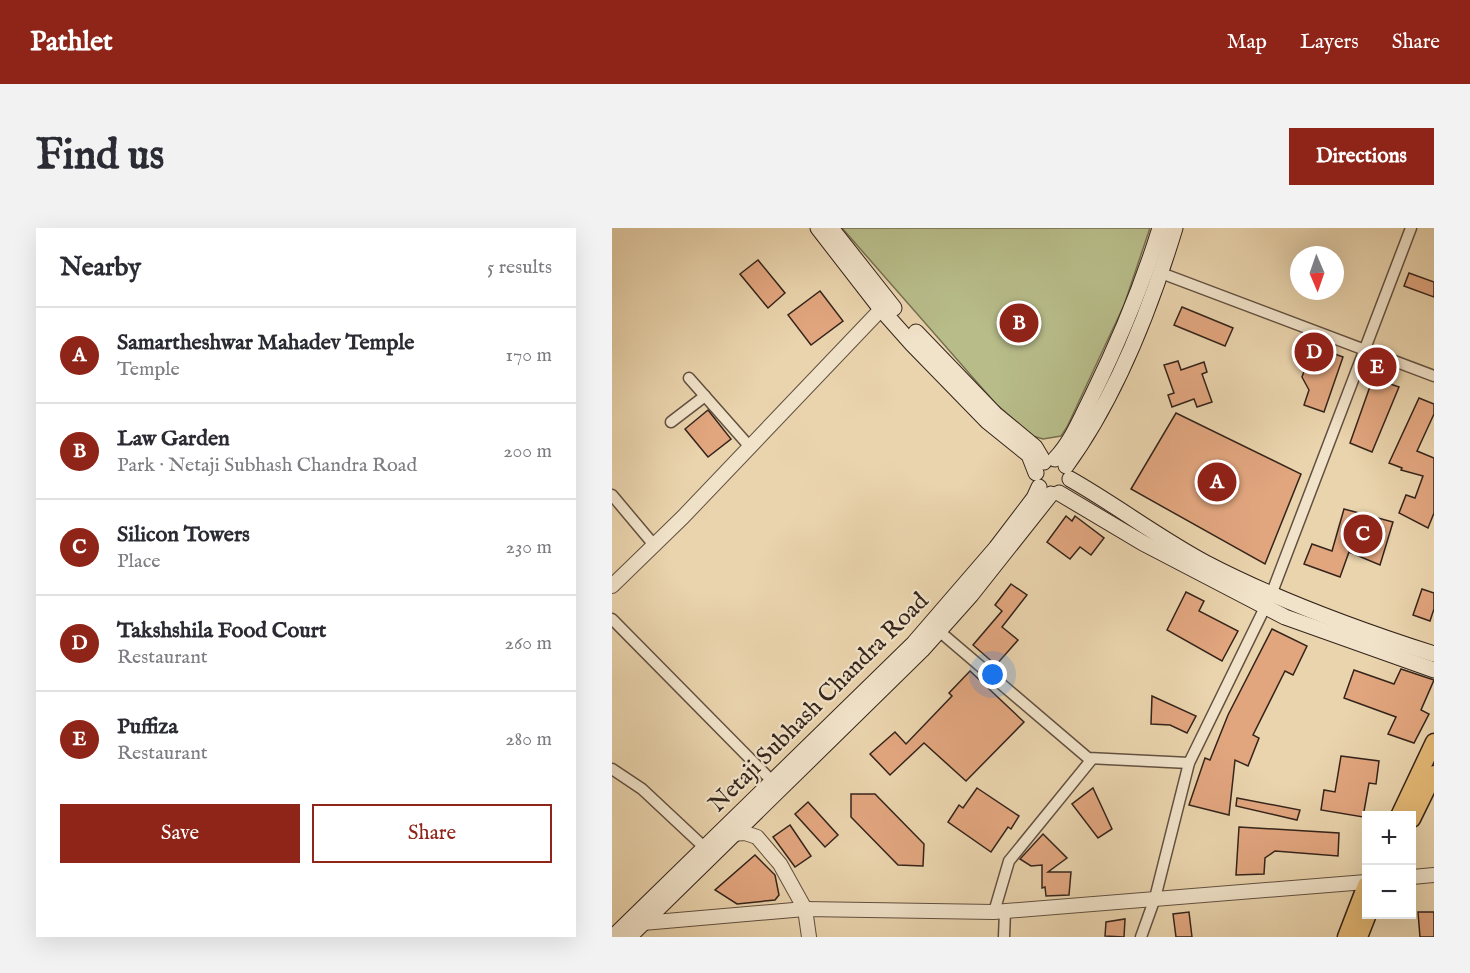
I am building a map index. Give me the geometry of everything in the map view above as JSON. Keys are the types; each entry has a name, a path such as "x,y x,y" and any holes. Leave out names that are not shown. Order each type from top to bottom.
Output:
{"main road":[{"path":"818,228 988,422 1052,477 1205,562 1268,600 1434,654"},
{"path":"831,228 884,305"},
{"name":"Netaji Subhash Chandra Road","path":"622,929 643,923 939,631 1004,555 1052,477 1106,367 1144,279 1160,228"},
{"name":"Netaji Subhash Chandra Road","path":"613,937 771,780 914,643 1083,442 1119,371 1161,273 1175,228"},
{"path":"1268,600 1285,617 1434,670"},
{"path":"1401,811 1434,742"},
{"path":"1416,811 1434,774"},
{"path":"1346,937 1362,895"},
{"path":"1359,937 1366,919"}],"street":[{"path":"1141,937 1155,898 1189,763 1268,600 1411,228"},
{"path":"1161,273 1365,348 1434,376"},
{"path":"612,586 750,447 884,305"},
{"path":"689,378 750,447"},
{"path":"671,422 705,396"},
{"path":"612,495 654,545"},
{"path":"612,619 771,780"},
{"path":"939,631 1045,724 1092,759 1189,763"},
{"path":"1004,937 999,911 1009,861 1092,759"},
{"path":"612,769 642,789 704,847"},
{"path":"732,834 745,833 757,837 780,864 805,909 809,937"},
{"path":"1416,877 1434,875"},
{"path":"643,923 805,909 999,911 1362,884"}],"green space":[{"path":"842,228 1150,228 1124,305 1067,427 1061,436 1043,439 1033,436 996,404"}],"building":[{"path":"758,260 785,293 768,308 740,274"},
{"path":"1409,273 1434,282 1434,297 1404,286"},
{"path":"820,291 843,321 811,345 788,315"},
{"path":"1182,307 1233,328 1225,346 1174,325"},
{"path":"1313,346 1343,357 1324,412 1304,405 1309,390 1302,377"},
{"path":"1178,361 1181,370 1204,362 1207,372 1202,374 1212,402 1197,407 1194,399 1172,407 1168,395 1174,393 1164,365"},
{"path":"1373,378 1399,387 1372,452 1350,443"},
{"path":"1419,398 1434,404 1434,414 1417,451 1434,458 1434,513 1428,528 1399,513 1406,495 1415,498 1423,476 1401,470 1402,468 1389,463"},
{"path":"708,410 731,439 708,457 685,429"},
{"path":"1176,413 1301,474 1265,564 1131,489"},
{"path":"1344,509 1393,522 1380,565 1349,552 1340,577 1304,564 1312,544 1332,551"},
{"path":"1066,516 1072,521 1075,516 1104,538 1091,555 1080,547 1070,559 1047,542"},
{"path":"1011,584 1027,595 1002,627 1018,640 996,665 973,645 1002,611 995,605"},
{"path":"1422,589 1434,593 1434,609 1430,621 1413,615"},
{"path":"1186,592 1204,601 1199,611 1238,631 1222,661 1167,630"},
{"path":"1272,629 1307,646 1293,675 1285,671 1253,735 1259,738 1248,766 1235,760 1229,815 1189,805 1205,758 1210,760 1228,715"},
{"path":"1401,669 1434,680 1421,710 1429,714 1414,743 1388,734 1396,717 1344,698 1354,670 1394,684"},
{"path":"970,671 1024,722 966,781 924,743 890,775 870,754 895,732 906,744 952,696 949,693"},
{"path":"1152,696 1196,716 1187,733 1170,725 1151,724"},
{"path":"1341,756 1379,761 1376,784 1369,783 1362,817 1321,810 1324,790 1335,792"},
{"path":"977,788 1019,816 1011,829 1008,827 991,852 948,822 959,805 963,808"},
{"path":"1093,788 1112,829 1098,838 1072,804"},
{"path":"851,794 875,794 924,844 923,866 898,865 851,817"},
{"path":"1237,798 1300,810 1297,820 1236,806"},
{"path":"808,802 838,835 825,847 795,814"},
{"path":"790,825 811,856 795,867 773,837"},
{"path":"1239,827 1339,833 1338,856 1275,851 1265,858 1264,874 1236,875"},
{"path":"1043,834 1067,858 1048,872 1071,872 1069,895 1046,896 1045,887 1042,888 1042,865 1031,866 1020,859"},
{"path":"755,855 775,875 779,895 775,900 737,904 715,890"},
{"path":"1189,912 1192,937 1176,937 1173,914"},
{"path":"1418,912 1434,912 1434,937 1420,937"},
{"path":"1125,919 1124,937 1105,936 1106,922"}],"place":[{"name":"Law Garden","path":"1019,323"},
{"name":"Takshshila Food Court","path":"1314,352"},
{"name":"Puffiza","path":"1377,367"},
{"name":"Samartheshwar Mahadev Temple","path":"1217,482"},
{"name":"Silicon Towers","path":"1363,534"}]}
